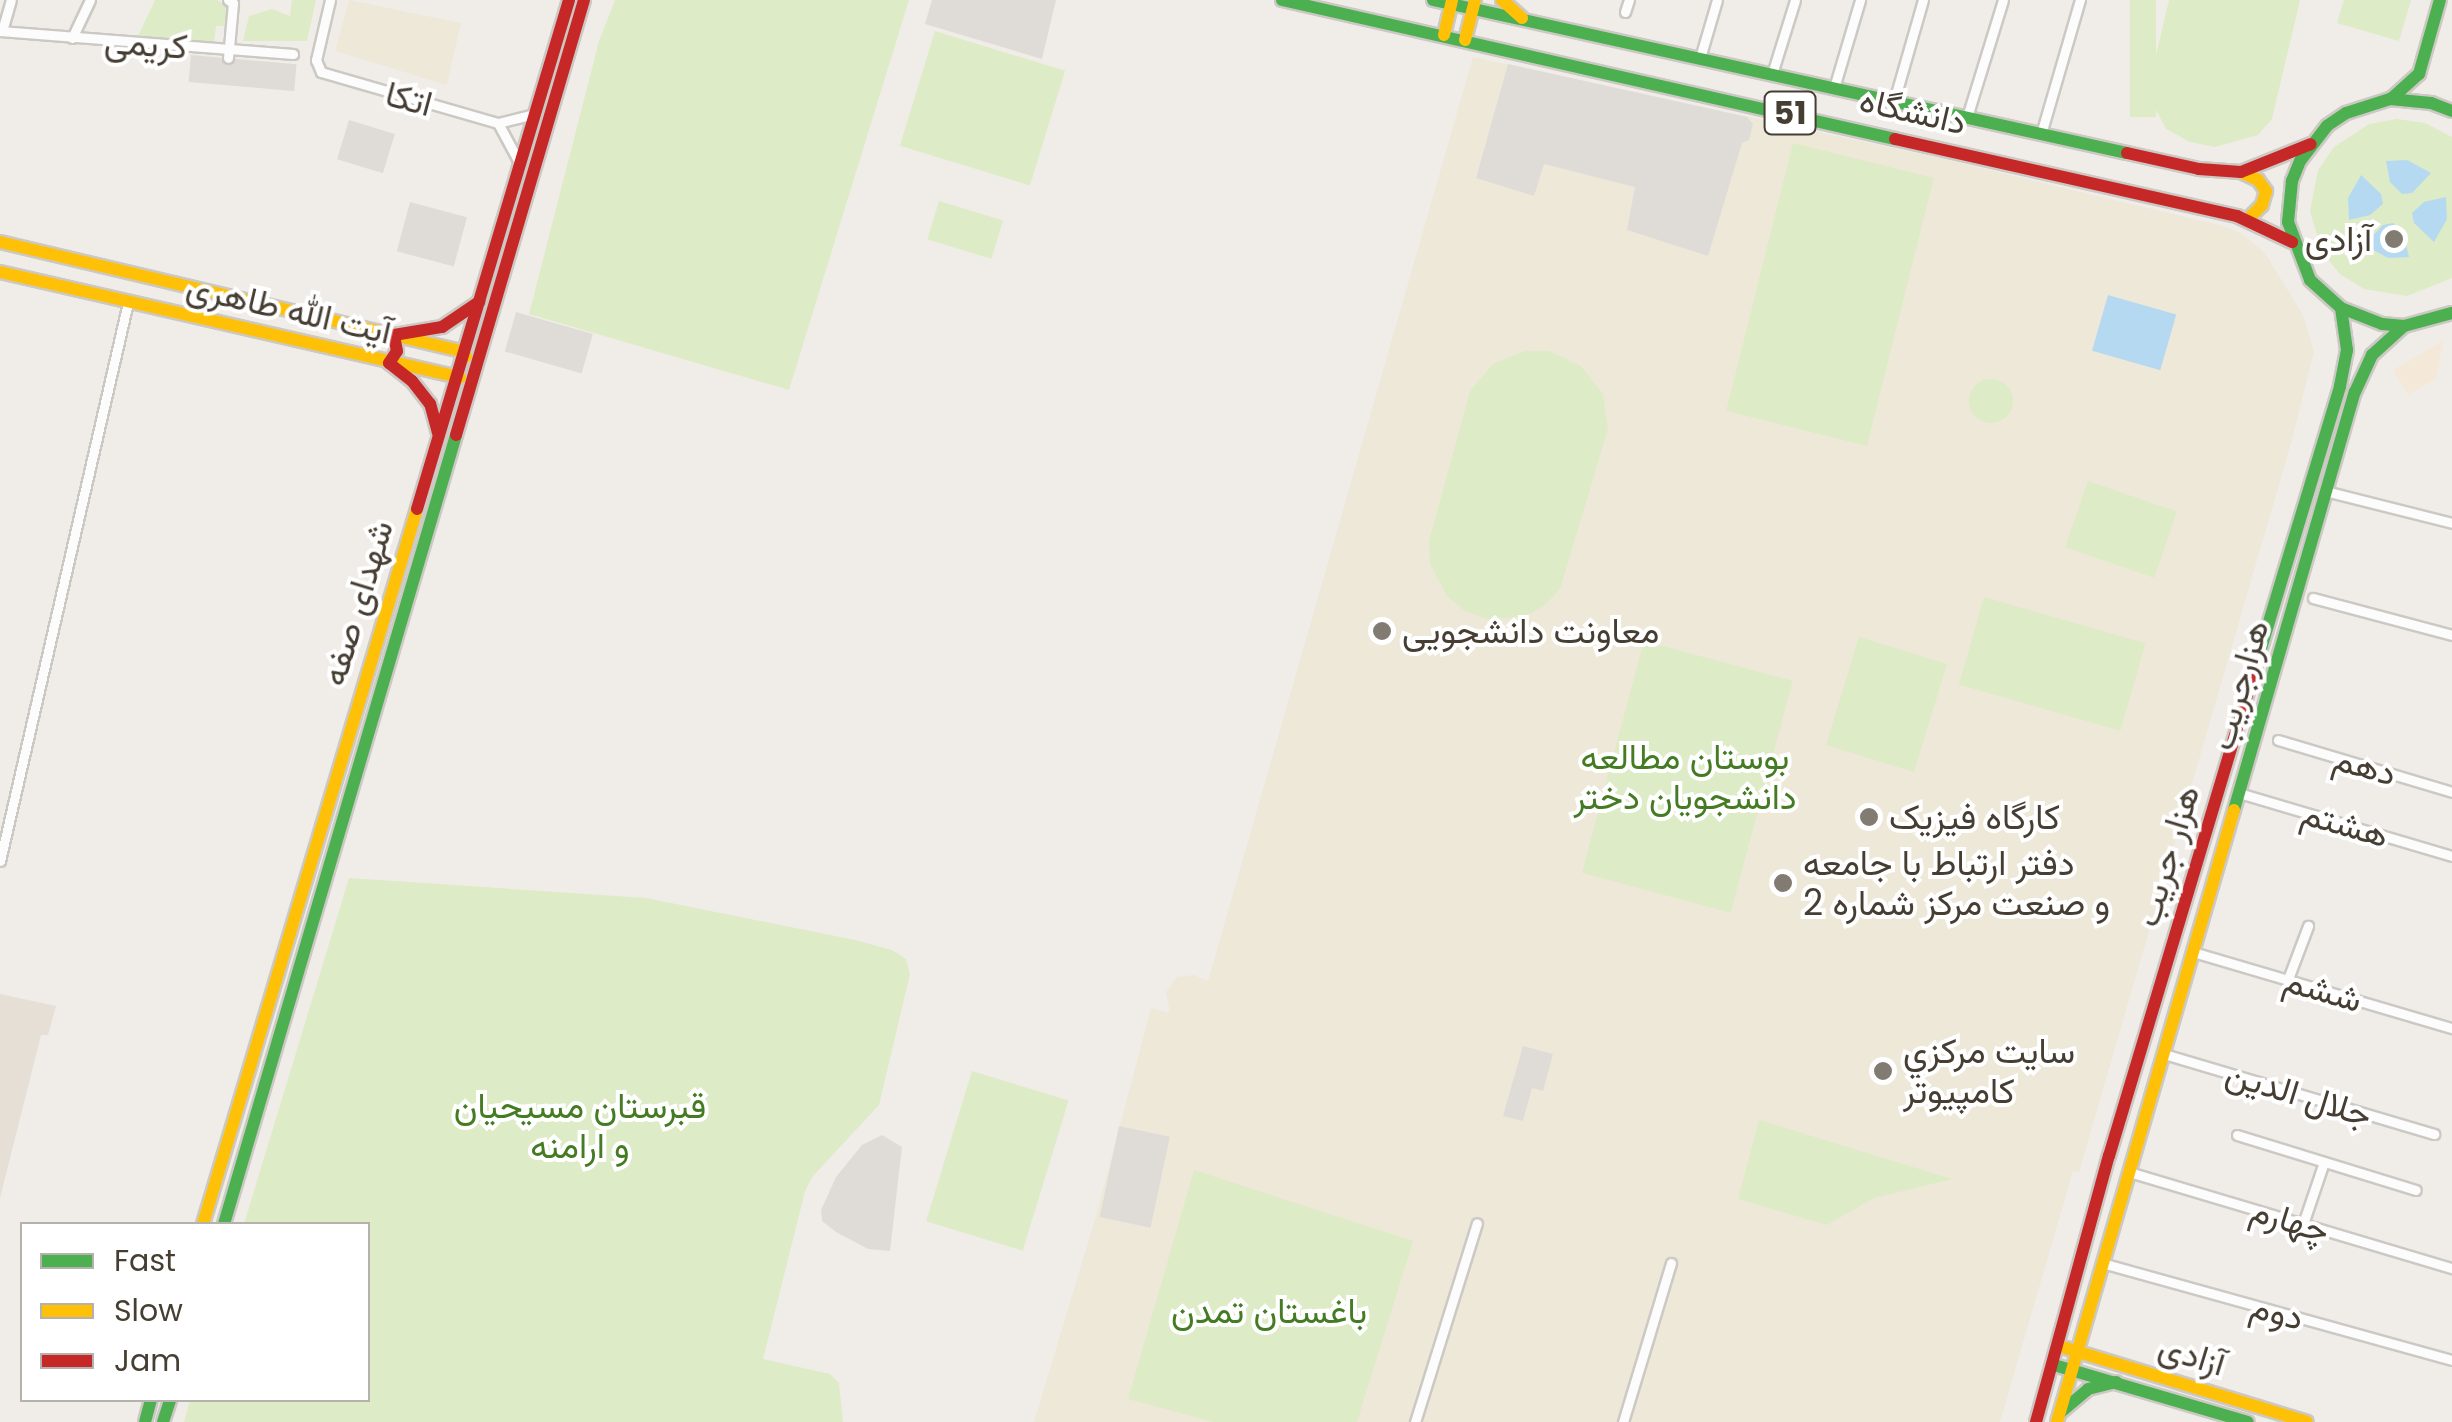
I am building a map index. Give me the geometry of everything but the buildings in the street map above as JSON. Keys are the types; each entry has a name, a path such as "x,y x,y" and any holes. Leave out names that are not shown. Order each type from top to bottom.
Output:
{"main road":[{"name":"شهدای صفه","path":"204,1222 569,0"},
{"name":"شهدای صفه","path":"225,1222 584,0"},
{"name":"دانشگاه","path":"1282,0 2248,219 2292,242"},
{"name":"51","path":"1433,0 1474,4"},
{"path":"1502,0 1522,18"},
{"path":"2390,99 2418,74 2440,0"},
{"path":"1444,35 1451,2"},
{"path":"1465,40 1474,4"},
{"name":"دانشگاه","path":"1474,4 1522,18 2200,169 2241,172 2311,144"},
{"path":"2452,111 2421,101 2390,99 2346,113 2311,144 2290,191 2292,242 2310,280 2340,308 2360,318 2404,326 2452,313"},
{"path":"2241,172 2258,180 2266,191 2262,204 2248,219"},
{"name":"آیت الله طاهری","path":"0,242 464,352"},
{"name":"آیت الله طاهری","path":"0,272 455,379"},
{"name":"آیت الله طاهری","path":"394,335 442,328 479,302"},
{"name":"هزار جریب","path":"2036,1422 2089,1226 2340,386 2347,350 2340,308"},
{"name":"هزارجریب","path":"2058,1417 2360,380 2372,355 2404,326"},
{"path":"394,335 397,350 389,363 412,381 430,404 438,436"},
{"path":"455,379 474,370 464,352"},
{"path":"2287,558 2305,563"},
{"path":"2170,954 2192,956"},
{"path":"242,1092 262,1098"},
{"name":"آزادی","path":"2059,1346 2306,1422"},
{"name":"آزادی","path":"2054,1365 2116,1382 2200,1415 2248,1422"},
{"path":"2058,1417 2088,1389 2116,1382"}],"street":[{"path":"1,31 12,0"},
{"path":"72,38 90,0"},
{"path":"228,0 233,3 229,54"},
{"name":"اتکا","path":"330,0 316,60 321,72 498,123"},
{"path":"1626,12 1629,0"},
{"path":"1700,58 1717,0"},
{"path":"1772,74 1795,0"},
{"path":"1834,88 1860,0"},
{"path":"1894,101 1923,0"},
{"path":"1966,117 2002,0"},
{"path":"2041,134 2080,0"},
{"name":"کریمی","path":"1,31 229,54 293,54"},
{"path":"520,164 498,123 534,114"},
{"path":"0,862 128,302"},
{"path":"2326,491 2452,523"},
{"path":"2313,598 2452,635"},
{"name":"دهم","path":"2278,740 2452,792"},
{"name":"هشتم","path":"2239,793 2452,856"},
{"path":"2288,980 2308,926"},
{"name":"ششم","path":"2192,956 2452,1028"},
{"name":"جلال الدین","path":"2164,1054 2434,1134"},
{"path":"2237,1135 2416,1190"},
{"path":"2303,1224 2324,1162"},
{"name":"چهارم","path":"2129,1172 2452,1268"},
{"path":"1415,1422 1477,1223"},
{"path":"1624,1422 1671,1263"},
{"name":"دوم","path":"2102,1263 2452,1360"}],"shaded area":[{"path":"349,0 461,23 447,85 335,51"},
{"path":"932,0 1056,0 1042,59 925,24"},
{"path":"191,55 297,64 294,91 189,82"},
{"path":"1473,57 1948,160 2223,226 2242,234 2265,253 2303,315 2314,352 2292,440 2079,1172 2073,1171 2000,1422 1034,1422 1096,1216 1151,1008 1170,1013 1166,992 1177,977 1194,975 1208,981"},
{"path":"1508,64 1747,117 1753,124 1749,140 1742,143 1708,256 1627,230 1635,187 1544,164 1534,196 1476,178"},
{"path":"349,120 395,134 383,173 337,159"},
{"path":"410,202 467,217 454,267 397,251"},
{"path":"516,312 593,334 582,373 505,351"},
{"path":"2443,341 2437,378 2408,395 2393,370"},
{"path":"0,994 56,1006 48,1035 41,1035 0,1198"},
{"path":"1523,1046 1553,1054 1543,1091 1532,1088 1523,1121 1503,1116"},
{"path":"1119,1126 1170,1137 1151,1228 1100,1217"},
{"path":"882,1135 902,1147 890,1251 868,1249 836,1232 822,1221 821,1210 836,1177 862,1145"}],"green space":[{"path":"155,0 217,0 228,7 226,26 216,26 214,42 137,38"},
{"path":"292,0 316,0 307,41 243,41 249,16 272,9 290,16"},
{"path":"615,0 909,0 789,390 529,314 599,41"},
{"path":"2130,0 2156,0 2156,117 2130,117"},
{"path":"2169,0 2300,0 2272,119 2258,135 2215,147 2190,142 2166,129 2154,106 2152,72"},
{"path":"2344,0 2411,0 2399,41 2337,23"},
{"path":"935,31 1065,71 1030,186 900,146"},
{"path":"2397,119 2425,123 2452,137 2452,278 2407,296 2364,289 2340,274 2322,252 2310,211 2318,170 2334,147 2369,124"},
{"path":"1793,143 1934,178 1867,446 1726,411"},
{"path":"939,201 1003,221 991,259 927,239"},
{"path":"1525,351 1549,351 1581,366 1603,394 1608,429 1560,589 1544,606 1523,617 1487,619 1465,611 1447,596 1430,564 1429,541 1470,391 1493,364"},
{"path":"1991,379 2006,386 2013,401 2006,416 1991,423 1976,416 1969,401 1976,386"},
{"path":"2088,481 2177,512 2154,578 2065,547"},
{"path":"1984,597 2145,643 2120,731 1959,684"},
{"path":"1859,637 1947,664 1914,772 1826,745"},
{"name":"بوستان مطالعه دانشجویان دختر","path":"1644,641 1793,681 1731,913 1582,873"},
{"name":"قبرستان مسیحیان و ارامنه","path":"349,878 646,898 855,940 892,950 906,959 910,974 879,1105 813,1176 805,1191 763,1359 830,1374 839,1383 843,1422 184,1422 189,1402 370,1402 370,1222 245,1222"},
{"path":"972,1071 1069,1101 1023,1251 926,1221"},
{"path":"1759,1120 1952,1179 1874,1198 1827,1225 1738,1199"},
{"name":"باغستان تمدن","path":"1194,1170 1413,1241 1357,1422 1214,1422 1128,1399"}],"water":[{"path":"2407,160 2431,173 2412,193 2402,194 2390,182 2386,161"},
{"path":"2361,175 2381,194 2383,204 2370,215 2349,220 2348,198"},
{"path":"2446,197 2447,219 2434,242 2414,223 2412,213 2424,202"},
{"path":"2393,223 2403,232 2409,257 2388,258 2364,245 2383,225"},
{"path":"2108,295 2176,315 2160,370 2092,351"}],"traffic: fast":[{"path":"1282,0 1895,139"},
{"path":"1433,0 2127,153"},
{"path":"2391,99 2419,74 2440,0"},
{"path":"2452,111 2431,103 2390,99 2346,113 2327,126 2300,161 2292,181 2288,222 2310,280 2341,308 2382,324 2404,326 2452,313"},
{"path":"2259,655 2340,386 2347,350 2341,308"},
{"path":"2234,810 2355,392 2372,355 2404,326"},
{"path":"225,1222 456,435"},
{"path":"2054,1365 2248,1422"},
{"path":"2061,1412 2088,1389 2116,1382"},
{"path":"145,1422 150,1402"},
{"path":"163,1422 169,1402"}],"traffic: slow":[{"path":"1444,35 1452,0"},
{"path":"1465,40 1475,0"},
{"path":"1502,0 1522,18"},
{"path":"2241,172 2258,180 2266,191 2262,205 2248,219"},
{"path":"0,242 464,352 466,357"},
{"path":"0,272 460,377"},
{"path":"204,1222 417,509"},
{"path":"2057,1422 2234,810"},
{"path":"2059,1346 2307,1422"}],"traffic: jam":[{"path":"417,509 569,0"},
{"path":"456,435 584,0"},
{"path":"1895,139 2237,216 2292,242"},
{"path":"2127,153 2199,169 2241,172 2311,144"},
{"path":"438,433 430,404 412,381 389,363 397,351 394,335 442,327 479,302"},
{"path":"2036,1422 2109,1156 2259,655"}],"place":[{"name":"آزادی","path":"2394,239"},
{"name":"معاونت دانشجویی","path":"1382,631"},
{"name":"کارگاه فیزیک","path":"1869,817"},
{"name":"دفتر ارتباط با جامعه و صنعت مرکز شماره 2","path":"1783,883"},
{"name":"سايت مرکزي کامپيوتر","path":"1883,1071"}]}
